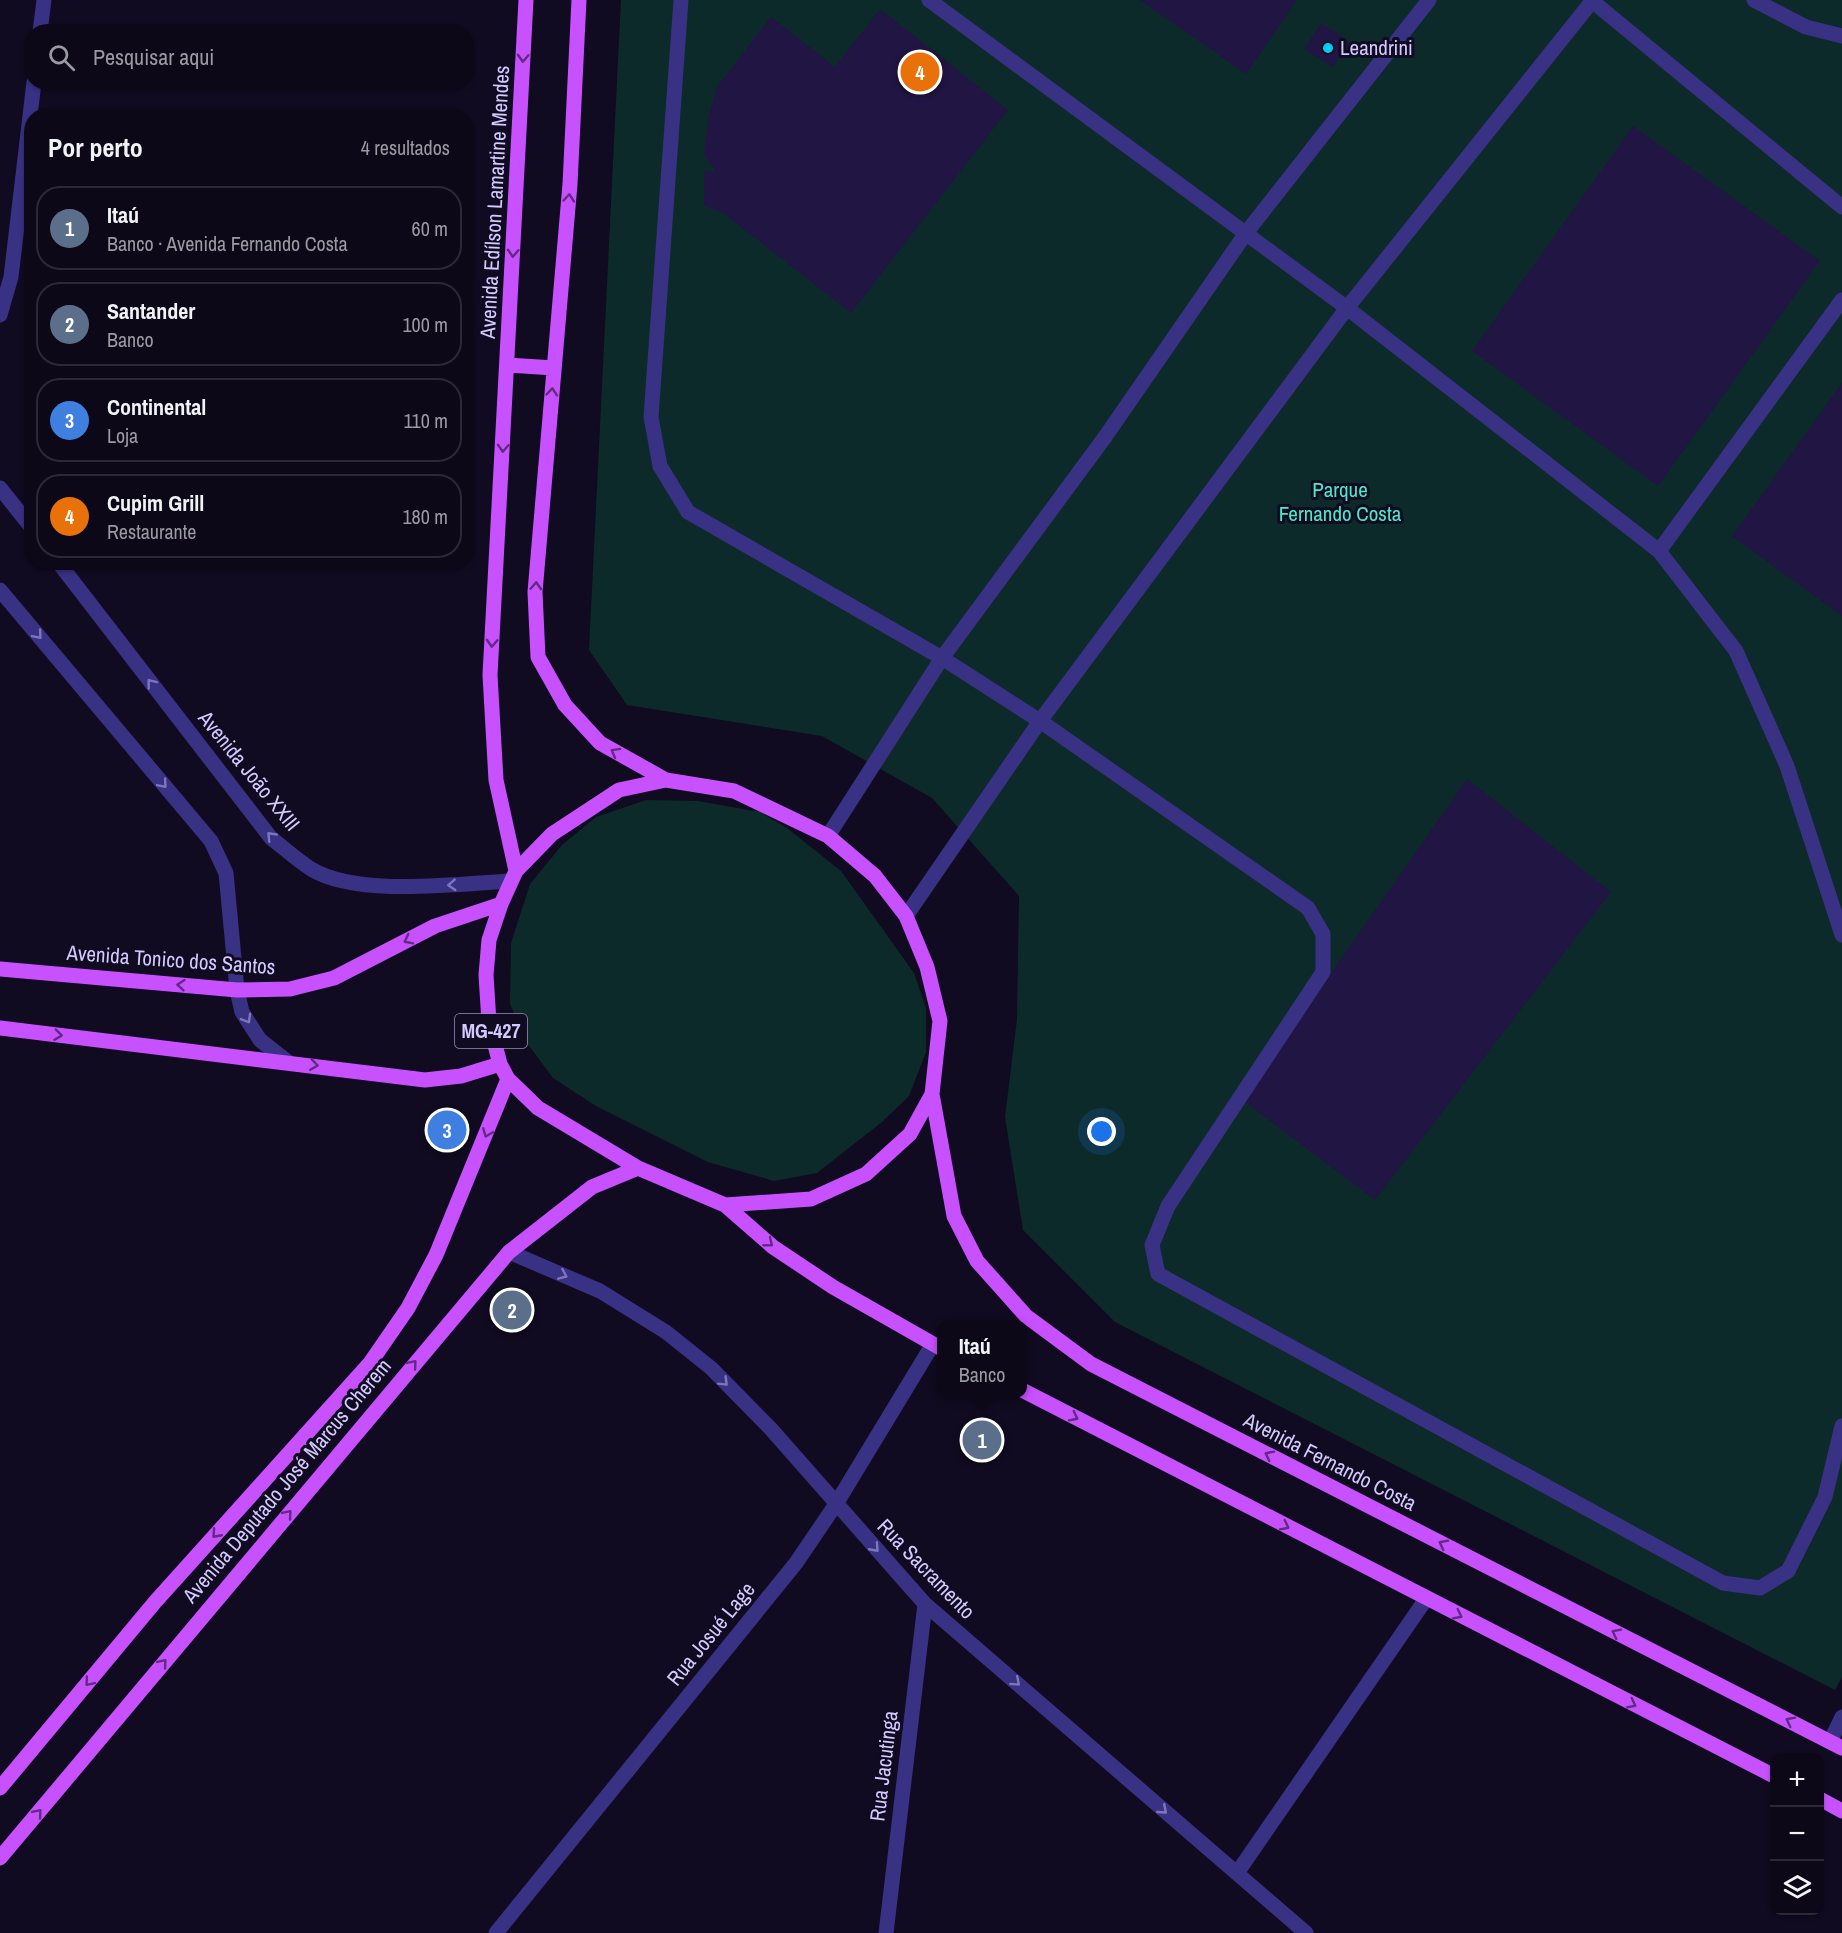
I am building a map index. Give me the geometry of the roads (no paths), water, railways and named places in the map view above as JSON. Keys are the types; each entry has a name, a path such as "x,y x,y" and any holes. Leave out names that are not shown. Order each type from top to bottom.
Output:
{"main road":[{"name":"Avenida Edílson Lamartine Mendes","path":"513,876 496,780 490,675 526,0"},
{"path":"579,0 570,184 535,592 538,657 565,705 600,743 666,780"},
{"path":"507,365 554,368"},
{"name":"MG-427","path":"666,780 734,791 828,836 875,876 906,916 927,967 940,1021 932,1094 910,1134 866,1174 811,1198 725,1205 638,1168 538,1108 508,1079 500,1064 489,1022 486,975 489,940 513,876 552,834 619,790 666,780"},
{"name":"Avenida Tonico dos Santos","path":"0,969 237,990 290,989 334,978 435,926 501,904"},
{"path":"0,1028 425,1080 461,1076 500,1064"},
{"name":"Avenida Deputado José Marcus Cherem","path":"0,1788 155,1602 370,1363 408,1308 436,1255 508,1079"},
{"name":"Avenida Fernando Costa","path":"932,1094 954,1216 976,1261 1026,1316 1091,1364 1836,1745"},
{"name":"Avenida Deputado José Marcus Cherem","path":"0,1858 509,1252 592,1187 638,1168"},
{"path":"725,1205 782,1252 833,1287 937,1346"},
{"path":"1027,1392 1770,1774"},
{"path":"1824,1801 1842,1811"}],"street":[{"path":"41,24 44,0"},
{"path":"681,0 651,417 660,466 688,512 942,658 1040,721 1308,908 1323,934 1323,972 1168,1206 1152,1245 1158,1274 1723,1583 1760,1588 1788,1571 1825,1497 1842,1426"},
{"path":"929,0 1347,308 1659,551 1736,651 1787,766 1842,936"},
{"path":"828,836 942,658 1105,437 1246,233 1429,0"},
{"path":"906,916 1040,721 1347,308 1592,0 1842,207"},
{"path":"1754,0 1806,27 1842,36"},
{"path":"31,108 33,90"},
{"path":"0,315 11,278 24,167"},
{"path":"1659,551 1842,300"},
{"path":"0,488 24,518"},
{"name":"Avenida João XXIII","path":"64,570 271,838 313,870 359,885 412,887 513,876"},
{"path":"0,590 211,841 226,873 237,990 242,1012 260,1040 288,1062"},
{"name":"Rua Sacramento","path":"509,1252 600,1291 666,1332 711,1368 756,1414 925,1604 1306,1933"},
{"name":"Rua Josué Lage","path":"496,1933 796,1563 937,1346"},
{"path":"1237,1873 1426,1599"},
{"name":"Rua Jacutinga","path":"885,1933 925,1604"},
{"path":"1836,1745 1842,1718"}],"place":[{"name":"Leandrini","path":"1328,48"},
{"name":"Cupim Grill","path":"920,72"},
{"name":"Continental","path":"447,1130"},
{"name":"Santander","path":"512,1310"},
{"name":"Itaú","path":"982,1440"}],"park label":[{"name":"Parque Fernando Costa","path":"1340,502"}]}
